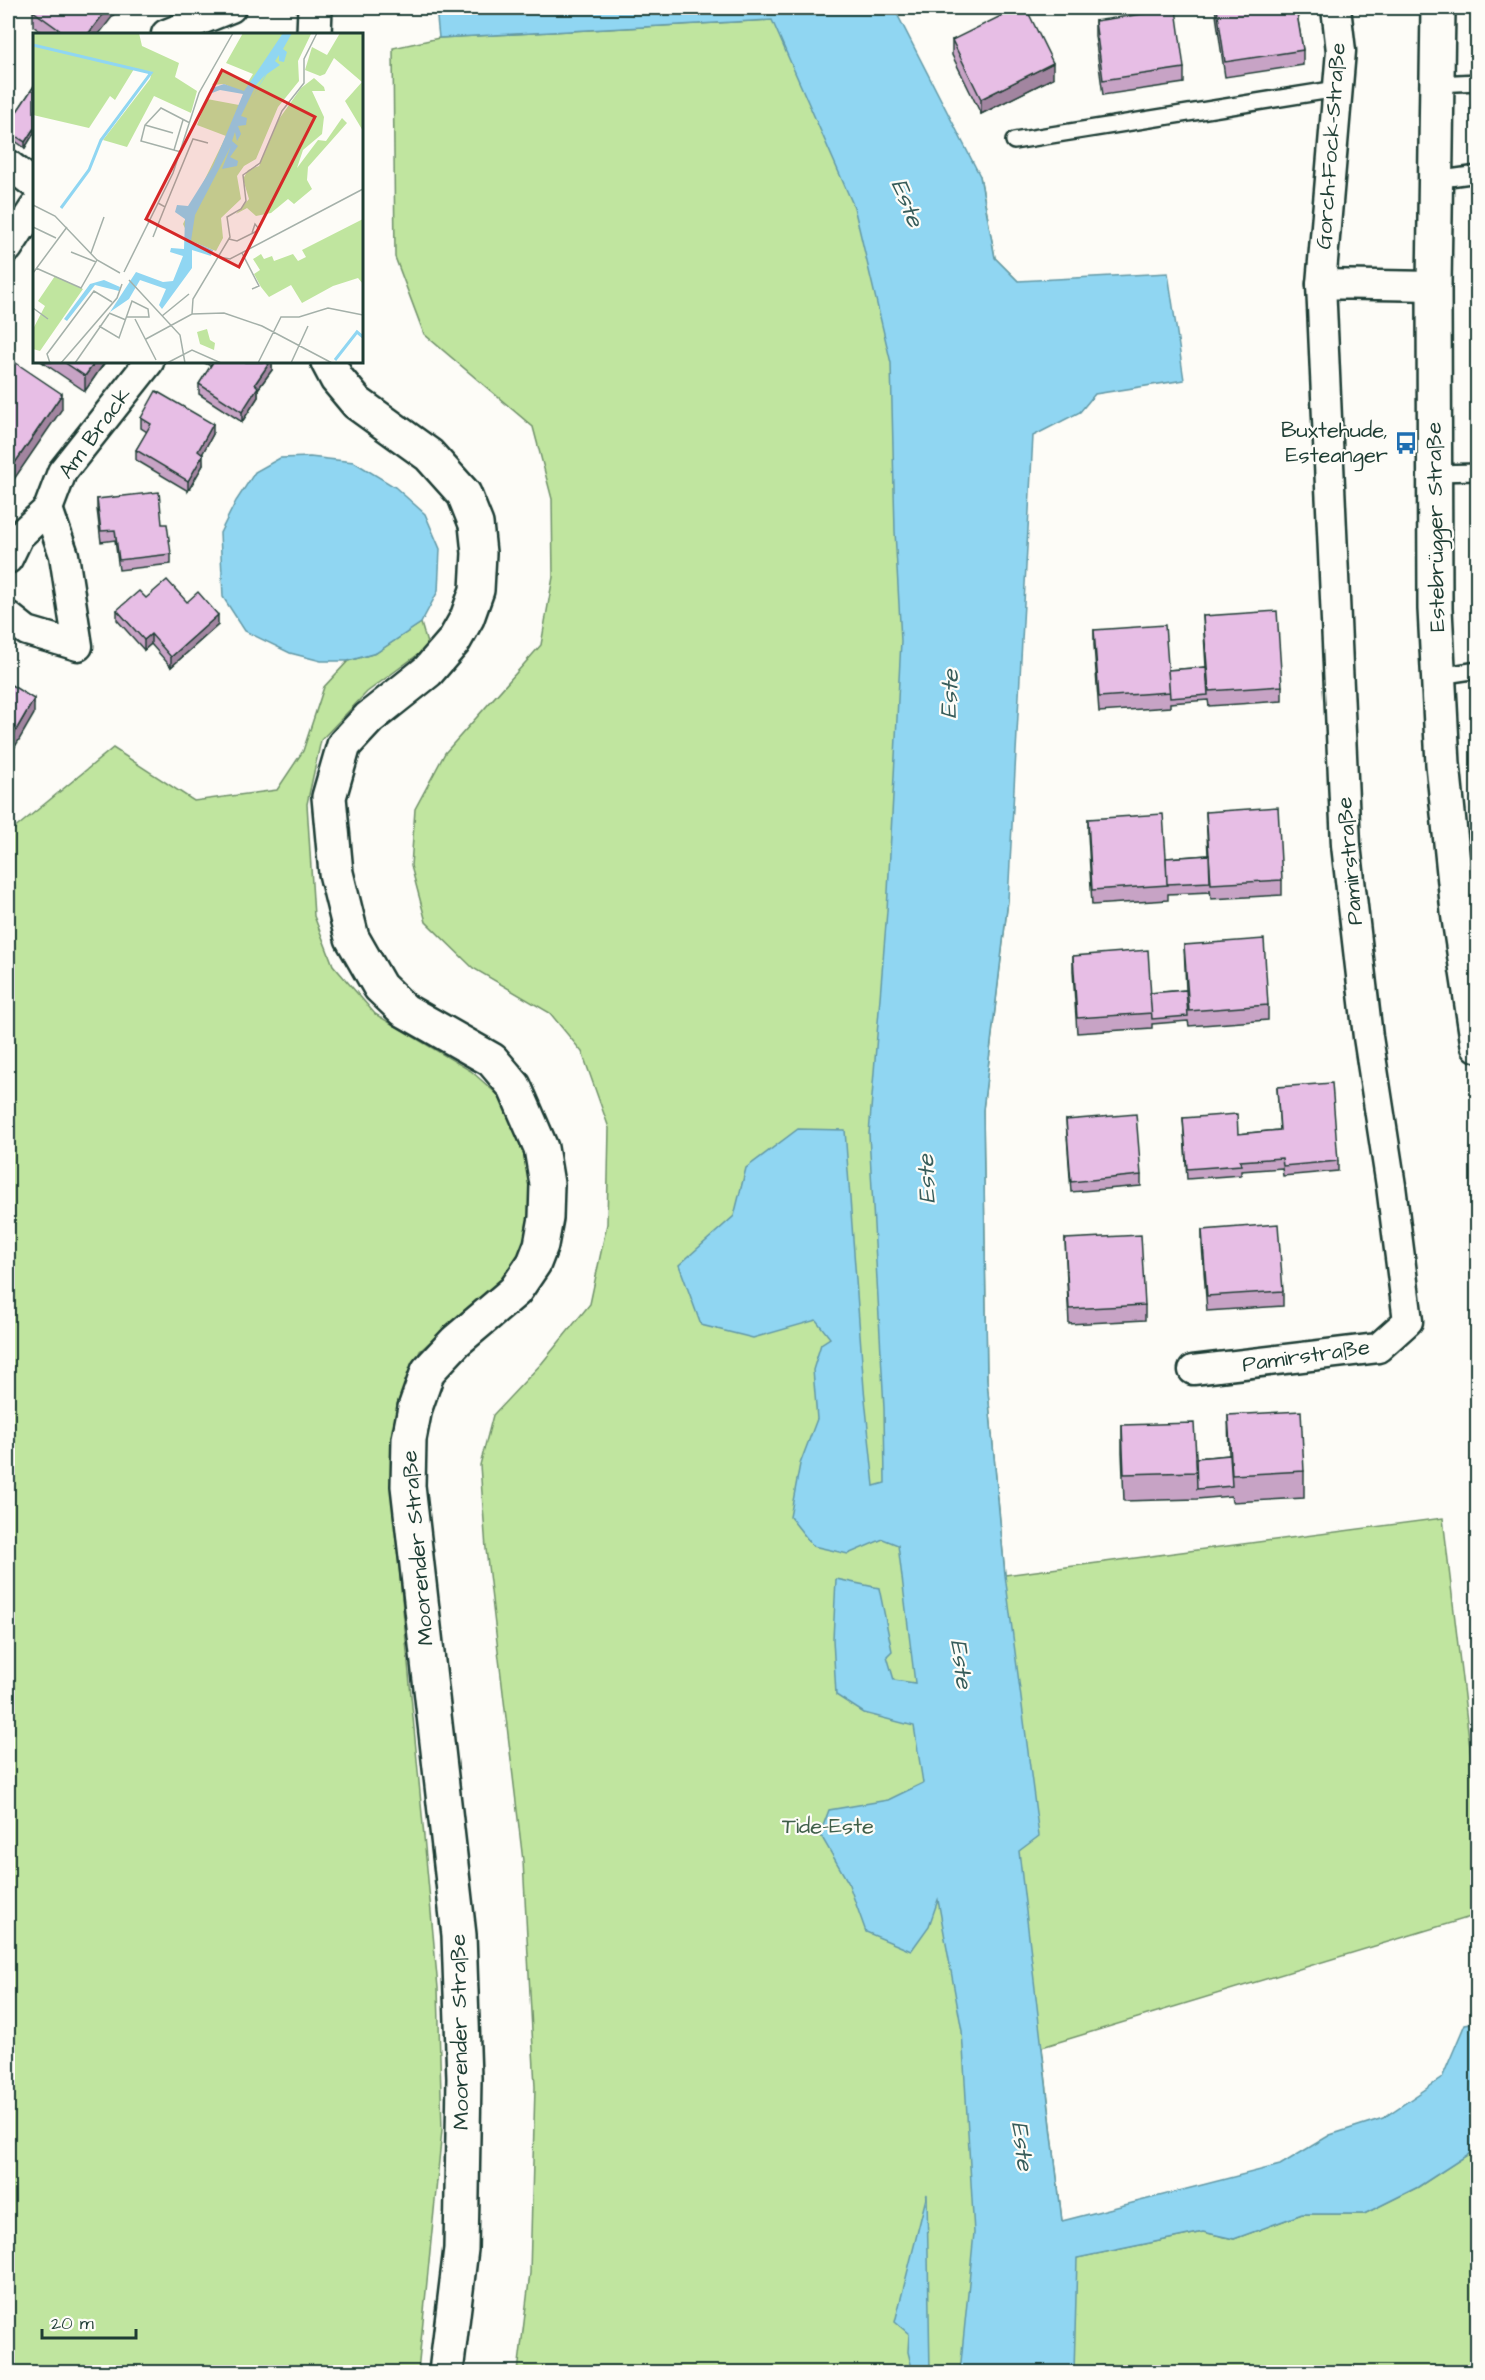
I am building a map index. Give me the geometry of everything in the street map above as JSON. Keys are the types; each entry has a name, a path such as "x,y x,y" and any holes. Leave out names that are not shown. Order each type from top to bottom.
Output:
{"street":[{"path":"168,33 231,8"},
{"path":"314,33 315,8"},
{"name":"Gorch-Fock-Straße","path":"1321,284 1341,51 1336,8"},
{"name":"Estebrügger Straße","path":"1438,8 1434,286 1435,609 1443,764 1458,912 1478,1045"},
{"path":"8,164 33,183"},
{"path":"8,248 33,210"},
{"path":"1321,284 1434,286"},
{"name":"Pamirstraße","path":"1193,1370 1378,1348 1408,1321 1391,1186 1368,1038 1346,845 1321,284"},
{"name":"Am Brack","path":"8,559 19,536 48,509 62,472 148,363"},
{"name":"Moorender Straße","path":"329,363 337,379 357,403 429,455 464,494 476,524 479,554 477,590 467,618 454,641 428,671 369,718 344,745 328,797 336,873 352,938 380,987 404,1010 492,1060 514,1086 542,1148 547,1184 546,1218 541,1245 534,1263 515,1291 456,1341 428,1371 415,1408 409,1439 408,1486 459,1935 464,2078 461,2249 446,2373"},
{"path":"8,616 27,631 78,646 64,555 48,509"}],"lane":[{"path":"1437,84 1478,82"},
{"path":"1014,141 1338,89"},
{"path":"1436,180 1478,174"},
{"path":"1434,473 1478,472"},
{"path":"1439,676 1478,670"}],"green space":[{"name":"Tide-Este","path":"772,20 980,176 995,258 1018,281 1008,900 983,1110 987,1381 1005,1575 1443,1518 1478,1815 1477,1915 1042,2047 1062,2222 1077,2258 1203,2232 1234,2239 1302,2214 1364,2214 1418,2187 1477,2148 1476,2372 518,2372 530,2273 535,2087 523,1861 486,1549 480,1465 493,1415 542,1363 590,1304 607,1224 609,1128 582,1052 550,1013 473,968 426,922 411,866 415,809 445,753 541,645 553,577 552,499 533,427 424,334 395,257 393,48 439,38"},
{"path":"421,623 428,647 367,692 321,740 307,804 314,916 333,965 375,1014 471,1071 498,1095 522,1139 535,1178 535,1217 526,1245 506,1275 420,1351 397,1404 395,1522 438,1988 442,2130 418,2372 8,2372 8,834 113,748 194,801 277,790 303,751 324,687 348,661 376,653"}],"water":[{"name":"Este","path":"436,8 894,8 980,176 995,258 1018,281 1168,273 1184,380 1095,394 1080,412 1033,436 1008,900 983,1110 987,1381 1005,1575 1039,1836 1019,1851 1062,2221 1280,2165 1330,2135 1383,2118 1442,2078 1465,2024 1477,2022 1478,2148 1418,2187 1364,2214 1302,2214 1234,2239 1203,2232 1077,2258 1074,2372 960,2372 974,2233 962,2031 938,1900 929,1926 911,1951 866,1932 848,1882 820,1834 829,1810 888,1800 923,1783 914,1726 864,1713 836,1695 833,1639 836,1579 879,1588 892,1651 887,1656 894,1680 915,1683 898,1545 883,1539 848,1554 813,1546 790,1517 800,1464 817,1419 813,1370 821,1344 830,1338 816,1320 753,1338 701,1325 679,1265 734,1216 746,1168 798,1129 845,1130 864,1389 874,1486 885,1483 884,1408 869,1134 887,911 901,641 895,531 891,363 854,207 772,20 439,38"},
{"path":"310,457 354,462 395,487 425,514 440,549 438,591 421,623 376,653 348,661 321,661 290,653 245,631 223,597 220,533 236,501 255,472 280,458"},
{"path":"927,2194 930,2372 913,2372 908,2352 909,2334 895,2322"}],"building":[{"path":"35,8 108,8 89,33 64,33 33,11"},
{"path":"1017,8 1026,8 1053,63 981,99 952,40"},
{"path":"1217,8 1296,8 1303,50 1225,62"},
{"path":"1176,9 1184,68 1103,80 1095,21"},
{"path":"33,88 33,130 25,142 8,131 8,125"},
{"path":"13,361 62,394 8,473 8,369"},
{"path":"66,363 94,363 85,376"},
{"path":"212,363 269,363 255,384 258,387 242,412 199,384"},
{"path":"156,391 213,424 198,451 203,455 188,481 136,450 151,424 141,418"},
{"path":"159,492 162,524 167,524 171,554 119,560 115,530 101,531 97,499"},
{"path":"167,580 187,602 198,592 218,615 171,657 151,634 144,640 117,610 139,591 146,598"},
{"path":"1277,611 1282,686 1209,691 1203,616"},
{"path":"1165,625 1170,692 1099,697 1094,630"},
{"path":"1206,667 1208,695 1170,698 1168,670"},
{"path":"8,683 34,699 8,744"},
{"path":"1278,807 1282,880 1211,884 1206,812"},
{"path":"1163,814 1168,885 1092,890 1088,819"},
{"path":"1209,855 1210,882 1167,884 1166,858"},
{"path":"1264,939 1268,1005 1189,1011 1184,945"},
{"path":"1148,950 1152,1013 1077,1018 1073,956"},
{"path":"1186,990 1188,1016 1152,1019 1150,993"},
{"path":"1332,1083 1338,1161 1283,1166 1282,1158 1240,1161 1241,1165 1187,1169 1183,1118 1237,1114 1238,1134 1280,1130 1277,1087"},
{"path":"1136,1114 1141,1175 1071,1182 1066,1120"},
{"path":"1278,1224 1283,1291 1207,1296 1202,1230"},
{"path":"1141,1235 1145,1305 1069,1309 1065,1239"},
{"path":"1301,1411 1304,1471 1232,1475 1228,1415"},
{"path":"1194,1423 1197,1472 1124,1474 1122,1425"},
{"path":"1230,1455 1232,1486 1197,1489 1196,1458"}],"place":[{"name":"Buxtehude, Esteanger","path":"1406,443"}]}
